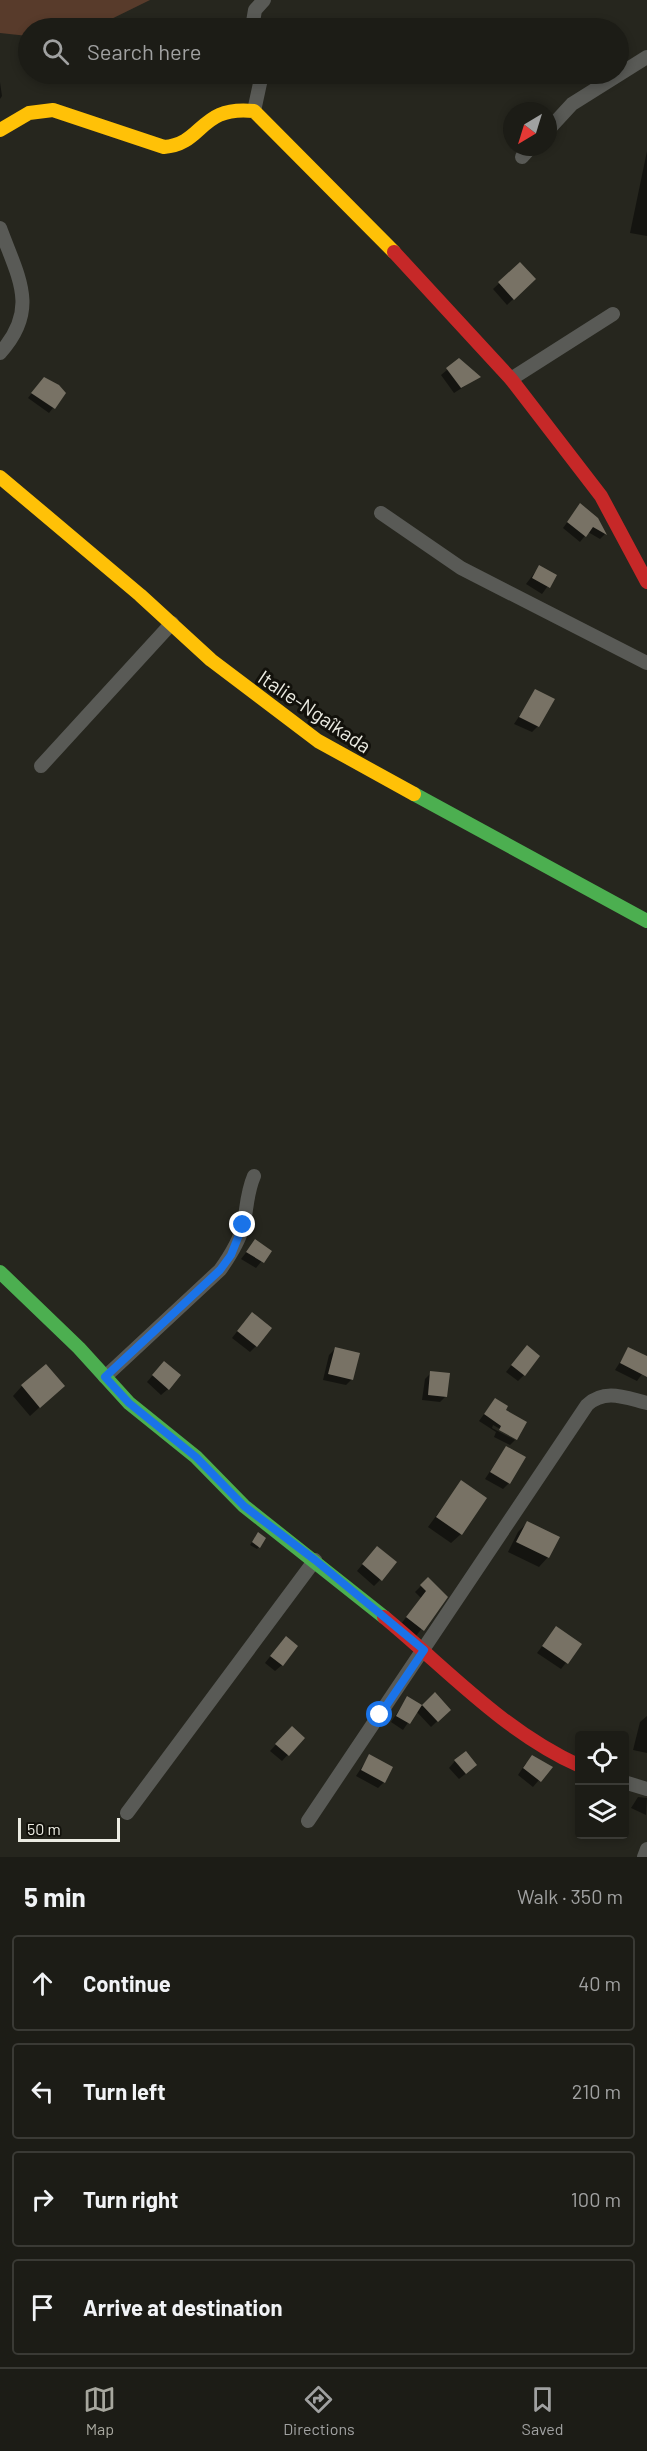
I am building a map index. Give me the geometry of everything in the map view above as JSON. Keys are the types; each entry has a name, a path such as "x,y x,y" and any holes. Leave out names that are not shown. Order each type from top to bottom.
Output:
{"street":[{"path":"254,18 255,10 264,0"},
{"path":"629,68 647,57"},
{"path":"254,111 260,84"},
{"path":"557,120 572,104 604,84"},
{"path":"0,130 18,117 58,109 78,114 119,133 163,147 185,141 204,124 224,111 254,111 419,277 511,379 601,496 625,545 647,582"},
{"path":"0,228 24,299 22,320 0,353"},
{"path":"511,379 613,314"},
{"name":"Italie-Ngaîkada","path":"0,477 244,687 318,741 647,921"},
{"path":"381,513 461,568 647,663"},
{"path":"41,766 172,623"},
{"path":"105,1377 220,1270 231,1255 243,1225 247,1192 254,1176"},
{"path":"0,1272 129,1403 196,1457 244,1506 315,1560 424,1650 482,1705 547,1751 575,1764"},
{"path":"308,1821 587,1405 596,1396 613,1395 647,1403"},
{"path":"127,1813 315,1560"},
{"path":"629,1784 647,1790"},
{"path":"644,1857 647,1849"}],"shaded area":[{"path":"0,0 150,0 113,18 18,18 18,35 0,33"}],"building":[{"path":"520,262 536,279 514,300 498,282"},
{"path":"459,358 481,377 461,388 446,368"},
{"path":"44,377 59,385 66,393 55,409 31,393"},
{"path":"580,503 598,518 607,535 593,527 586,537 567,522"},
{"path":"539,565 557,575 550,588 532,578"},
{"path":"535,689 555,699 539,727 519,717"},
{"path":"255,1239 272,1251 264,1263 246,1252"},
{"path":"252,1312 272,1328 257,1347 237,1331"},
{"path":"527,1345 540,1356 525,1376 511,1365"},
{"path":"335,1347 360,1353 353,1380 328,1374"},
{"path":"628,1347 647,1356 647,1377 620,1363"},
{"path":"164,1361 181,1375 169,1390 152,1375"},
{"path":"46,1364 65,1386 40,1408 21,1385"},
{"path":"430,1371 450,1373 447,1397 428,1395"},
{"path":"495,1398 508,1406 506,1410 527,1422 517,1440 499,1430 501,1426 484,1414"},
{"path":"506,1446 526,1457 510,1484 490,1472"},
{"path":"461,1480 487,1498 462,1535 436,1517"},
{"path":"527,1521 560,1537 549,1558 516,1542"},
{"path":"258,1532 266,1538 260,1548 252,1542"},
{"path":"377,1546 397,1562 382,1581 362,1564"},
{"path":"428,1577 448,1597 424,1631 406,1617 426,1591 420,1585"},
{"path":"556,1626 582,1644 568,1664 542,1646"},
{"path":"286,1636 298,1646 283,1666 270,1656"},
{"path":"435,1692 451,1710 438,1722 422,1705"},
{"path":"407,1696 422,1705 410,1724 396,1716"},
{"path":"292,1726 305,1738 289,1756 275,1744"},
{"path":"466,1751 477,1765 466,1774 454,1760"},
{"path":"369,1754 393,1767 385,1783 361,1770"},
{"path":"532,1755 553,1767 541,1782 523,1768"}],"traffic: fast":[{"path":"414,794 647,921"},
{"path":"0,1272 79,1348 129,1403 196,1457 244,1506 384,1617"}],"traffic: slow":[{"path":"0,130 29,113 53,110 164,147 187,139 222,114 254,111 394,252"},
{"path":"0,477 140,595 211,660 318,741 414,794"}],"traffic: jam":[{"path":"394,252 511,379 601,496 647,582"},
{"path":"384,1617 501,1717 552,1752 575,1764"}],"route":[{"path":"243,1225 231,1255 220,1270 173,1311 105,1377 129,1403 196,1457 244,1506 315,1560 424,1650 380,1715"}]}
